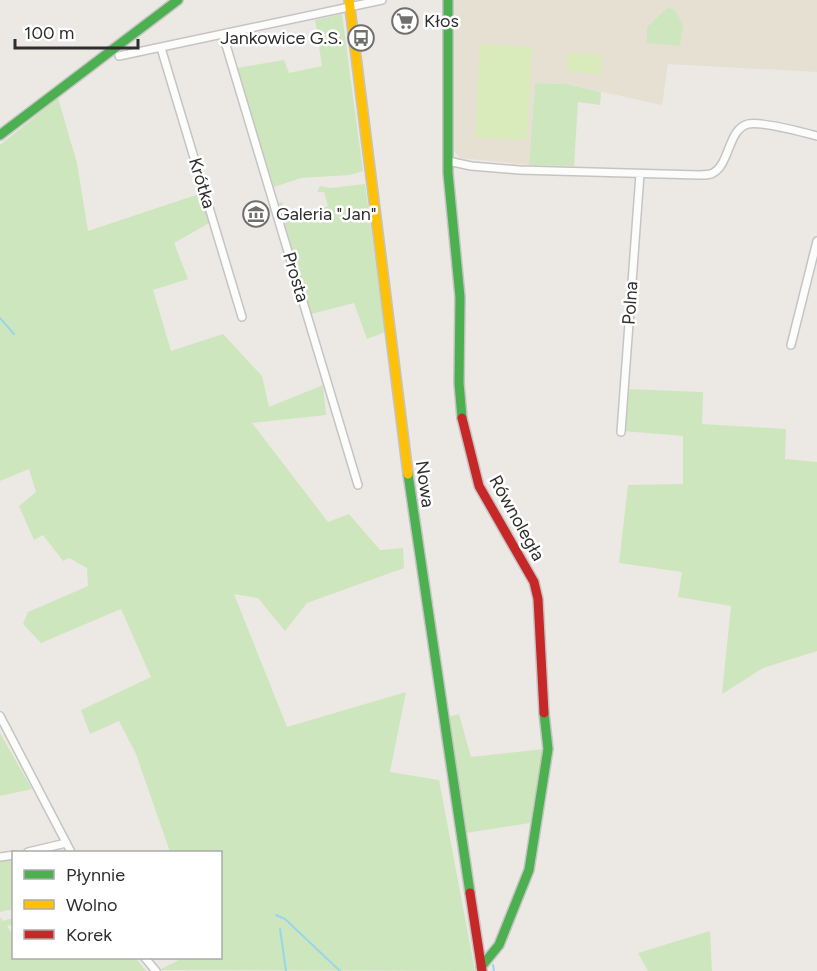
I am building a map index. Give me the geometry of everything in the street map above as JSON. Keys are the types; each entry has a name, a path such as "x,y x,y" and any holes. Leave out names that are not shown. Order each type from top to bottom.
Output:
{"street":[{"path":"0,135 178,0"},
{"path":"119,56 223,35 349,4 382,0"},
{"name":"Równoległa","path":"448,0 448,161 460,297 459,383 463,424 479,486 534,582 538,599 543,704 548,749 529,870 499,945 481,969"},
{"name":"Nowa","path":"349,4 411,501 481,969"},
{"name":"Prosta","path":"223,35 358,485"},
{"name":"Krótka","path":"161,48 242,318"},
{"path":"448,161 471,166 519,170 713,174 738,131 749,124 817,136"},
{"name":"Polna","path":"621,432 640,174"},
{"path":"791,345 817,241"},
{"path":"0,716 70,851"},
{"path":"32,851 66,843"},
{"path":"147,959 156,971"}],"shaded area":[{"path":"452,0 817,0 817,72 668,64 662,105 566,84 535,83 529,165 460,158 453,150"}],"green space":[{"path":"667,8 674,9 683,24 680,46 647,43 647,27"},
{"path":"342,14 363,171 350,175 301,178 274,187 237,68 284,60 289,73 322,66 315,20"},
{"path":"480,44 532,47 527,140 475,137"},
{"path":"568,53 602,55 601,74 567,71"},
{"path":"535,83 566,84 601,92 600,105 578,102 574,166 529,165"},
{"path":"58,98 77,163 88,231 199,194 211,222 174,243 188,279 153,290 171,351 223,334 262,376 269,407 323,385 326,415 252,423 328,522 349,514 380,550 403,548 404,568 307,603 285,631 258,598 234,594 287,727 406,692 390,772 439,780 475,971 159,970 181,959 222,959 222,851 170,851 136,754 119,721 90,734 81,710 151,677 121,609 41,643 23,624 28,612 88,586 87,568 69,558 63,561 43,535 34,540 19,506 36,492 29,469 0,481 0,145"},
{"path":"365,184 385,332 367,339 354,303 311,314 279,203 282,202 288,220 299,219 328,206 324,192 317,192 320,186 330,188"},
{"path":"625,389 703,392 702,424 786,429 785,459 817,462 817,651 763,668 722,694 731,606 678,597 682,572 619,563 628,485 683,484 683,436 623,431"},
{"path":"459,714 471,757 543,749 536,822 466,833 448,717"},
{"path":"0,733 32,789 0,796"},
{"path":"12,858 12,909 0,912 0,860"},
{"path":"0,917 3,921 12,918 12,925 7,926 12,934 12,959 137,959 146,971 0,971"},
{"path":"710,931 712,971 648,971 638,953"}],"waterway":[{"path":"0,318 14,334"},
{"path":"276,915 285,919 340,971"},
{"path":"280,929 286,971"},
{"path":"493,965 494,971"}],"traffic: fast":[{"path":"0,135 178,0"},
{"path":"448,0 448,173 460,297 459,383 462,418"},
{"path":"408,474 470,893"},
{"path":"481,967 499,945 529,870 548,749 544,713"}],"traffic: slow":[{"path":"349,0 408,474"}],"traffic: jam":[{"path":"462,418 479,486 534,582 538,599 544,713"},
{"path":"470,893 482,971"}],"place":[{"name":"Kłos","path":"405,21"},
{"name":"Jankowice G.S.","path":"361,38"},
{"name":"Galeria \"Jan\"","path":"256,214"}]}
